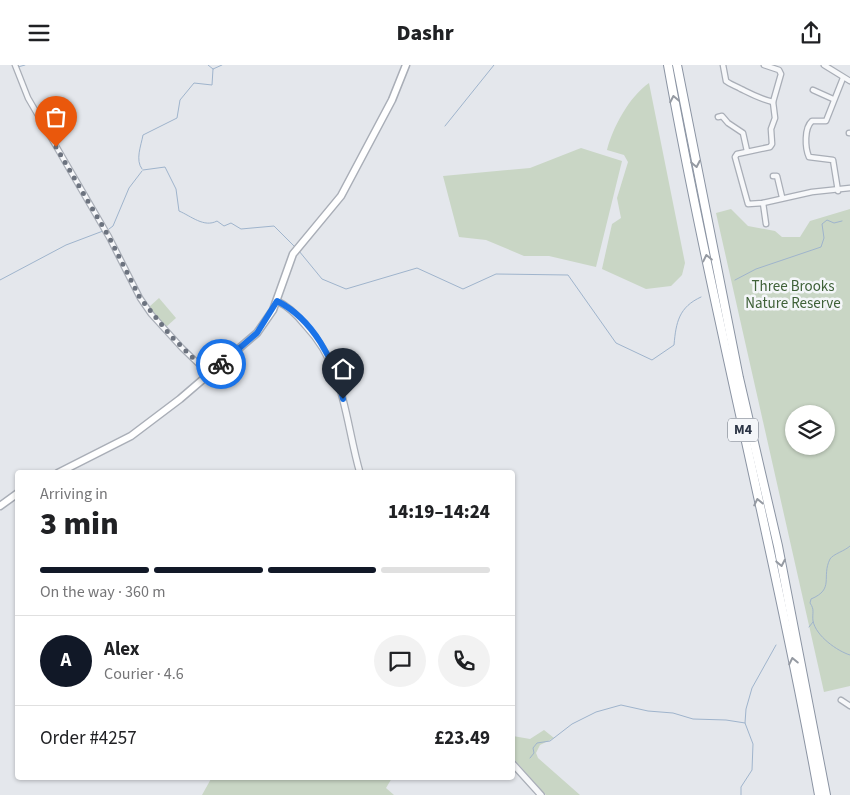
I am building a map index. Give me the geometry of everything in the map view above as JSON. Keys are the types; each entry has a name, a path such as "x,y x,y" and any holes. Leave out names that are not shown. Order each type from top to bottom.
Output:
{"highway":[{"name":"M4","path":"668,65 734,391 805,719 819,795"},
{"name":"M4","path":"677,65 739,378 778,546 826,795"}],"main road":[{"path":"64,470 131,436 257,333 277,301 293,254 342,196 392,101 406,65"},
{"path":"0,506 15,495"}],"street":[{"path":"15,65 28,98 109,237 140,298 182,348 209,374"},
{"path":"723,65 726,81 730,84 740,88 754,98 773,102"},
{"path":"764,65 779,71 781,74 773,102 775,118 770,129 772,144 770,147 747,151 737,154 735,157 748,204 763,203 782,197 812,192 838,191 850,188"},
{"path":"824,65 850,81"},
{"path":"838,191 833,160 809,157 806,140 809,123 812,121 826,121 829,118 833,99 844,78"},
{"path":"813,90 833,99"},
{"path":"718,117 722,116 742,133 747,151"},
{"path":"773,176 777,176 782,197"},
{"path":"763,203 766,224"},
{"path":"277,301 301,320 315,335 333,365 340,383 359,470"},
{"path":"841,699 850,707"},
{"path":"515,766 541,795"}],"green space":[{"path":"649,83 685,263 682,275 671,286 646,289 602,269 612,224 621,218 617,198 628,162 624,155 607,150 613,132 623,113 635,96"},
{"path":"581,148 622,161 596,267 549,256 524,256 486,240 459,237 443,176 530,168"},
{"name":"Three Brooks Nature Reserve","path":"731,209 748,226 775,231 782,237 800,237 810,221 850,209 850,686 824,692 716,213"},
{"path":"159,298 176,318 166,327 149,307"},
{"path":"544,730 554,738 540,745 536,753 538,758 580,795 546,795 515,760 515,736 530,739"},
{"path":"210,780 391,780 386,788 394,795 202,795"}],"waterway":[{"path":"18,67 25,65"},
{"path":"208,65 213,69"},
{"path":"142,169 139,157 143,135 177,118 180,100 194,83 212,85 213,69 222,65"},
{"path":"445,126 494,65"},
{"path":"143,170 165,167 176,189 179,211 202,222 212,223 217,221 224,226 231,223 241,229 274,226 295,247"},
{"path":"109,229 113,226 129,188 142,171"},
{"path":"735,280 756,269 821,247 824,238 822,224 827,220 834,223 842,221"},
{"path":"0,280 66,245 103,231"},
{"path":"299,251 322,279 346,289 417,268 463,289 496,274 568,275 616,343 652,360 674,345 680,316 688,305 701,297"},
{"path":"850,546 830,559 825,587 823,591 811,599 810,603 813,610 813,621 818,632 833,646 850,655"},
{"path":"809,627 813,622"},
{"path":"741,795 741,787 752,770 753,744 745,723 746,709 752,688 776,645"},
{"path":"530,758 534,753 533,748 537,743 550,741 572,724 596,712 621,705 648,711 673,713 693,719 726,720 745,723"}],"way so far":[{"path":"56,147 102,224 140,298 151,313 182,348 209,374 221,364"}],"route":[{"path":"221,364 257,333 277,301 301,320 315,335 333,365 340,383 343,399"}]}
